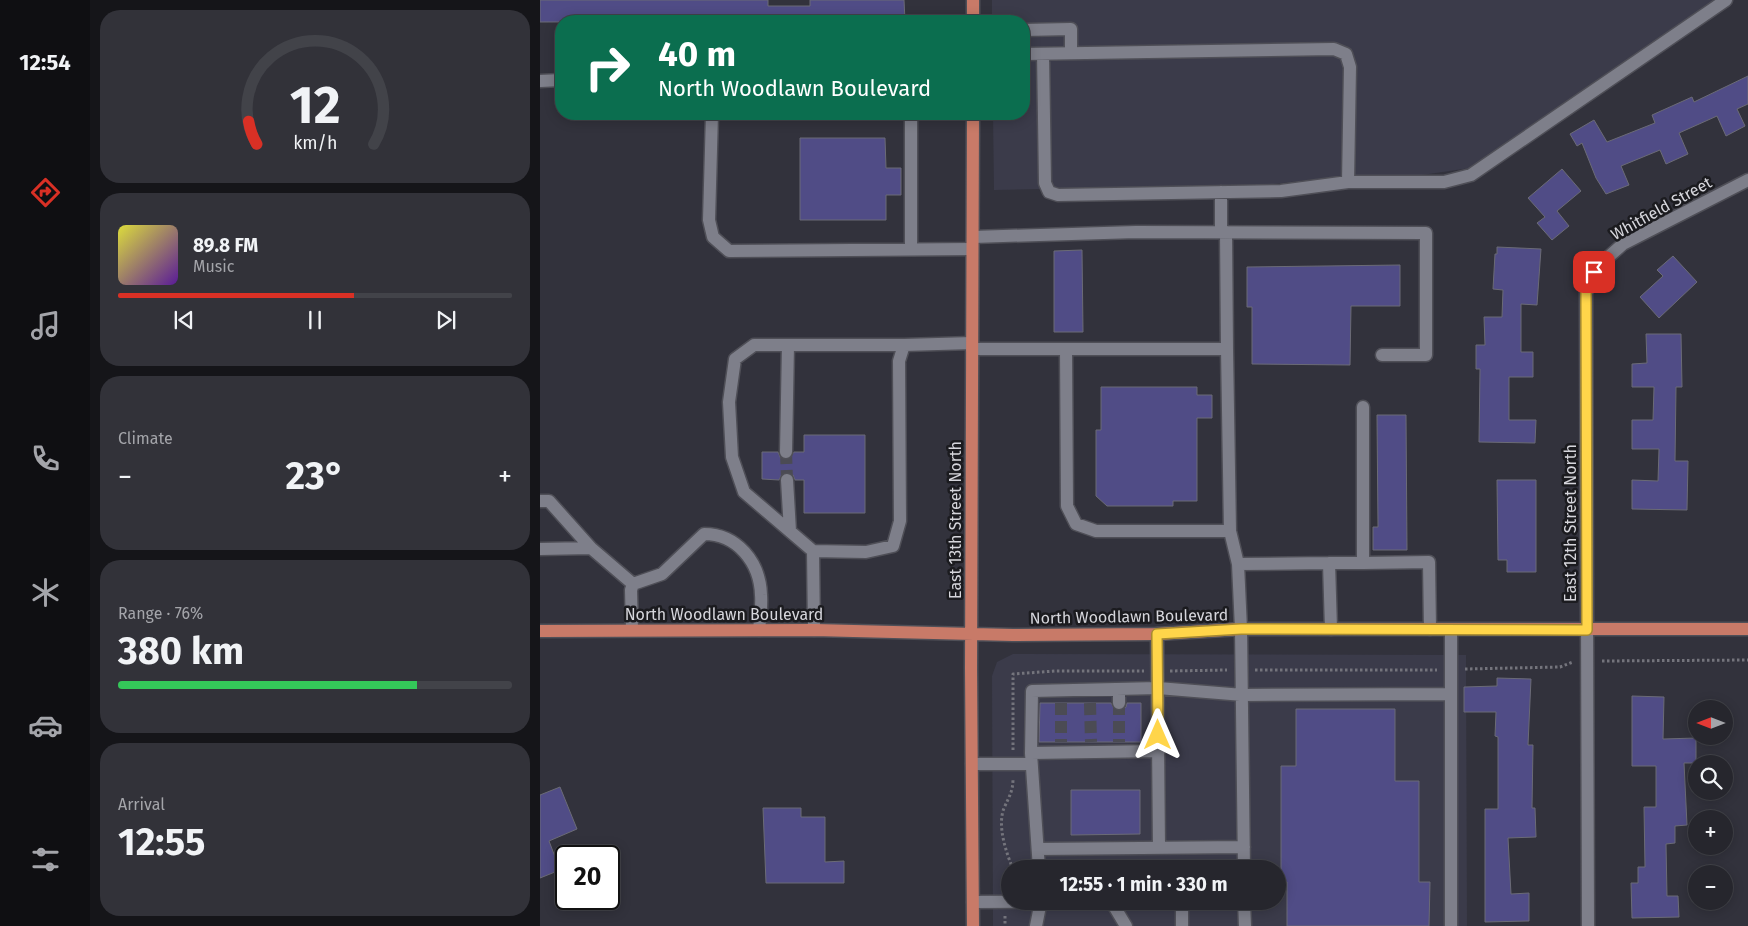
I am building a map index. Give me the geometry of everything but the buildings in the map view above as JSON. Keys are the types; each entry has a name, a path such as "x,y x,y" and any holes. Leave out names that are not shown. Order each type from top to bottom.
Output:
{"main road":[{"path":"973,0 973,15"},
{"name":"East 13th Street North","path":"973,120 971,634 973,926"},
{"name":"North Woodlawn Boulevard","path":"540,630 814,630 971,634 1157,634 1241,629 1748,629"}],"street":[{"path":"1043,54 1045,183 1049,192 1058,195 1281,191 1348,182 1444,182 1471,175 1726,0"},
{"path":"1030,30 1071,29 1071,53"},
{"path":"1030,54 1334,49 1346,54 1350,67 1348,182"},
{"path":"540,81 555,80"},
{"path":"712,120 709,220 713,237 729,251 912,249 1136,232 1426,233 1426,355 1382,355"},
{"path":"912,120 912,249"},
{"name":"Whitfield Street","path":"1594,272 1597,267 1624,244 1748,180"},
{"path":"1222,192 1230,531 1238,564 1241,629 1244,860"},
{"name":"East 12th Street North","path":"1588,926 1586,293 1594,272"},
{"path":"904,344 899,361 900,521 893,546 866,552 813,551 744,492 732,457 729,402 735,359 754,345 904,344 1066,349 1227,349"},
{"path":"786,452 788,345"},
{"path":"1066,349 1067,506 1076,524 1096,531 1230,531"},
{"path":"1363,407 1363,563"},
{"path":"786,480 790,531"},
{"path":"540,501 549,501 591,548 634,584"},
{"path":"632,630 631,590 634,584 662,574 704,534 716,534 736,543 751,560 758,574 762,595 759,630"},
{"path":"540,549 591,548"},
{"path":"813,551 814,630"},
{"path":"1238,564 1429,562 1430,629"},
{"path":"1329,563 1330,629"},
{"path":"1451,630 1451,926"},
{"path":"1157,634 1159,848"},
{"path":"1039,860 1031,758 1032,691 1060,697 1090,690 1158,688 1243,695 1451,694"},
{"path":"1119,689 1119,703"},
{"path":"1090,690 1090,703"},
{"path":"972,764 1031,758 1061,747 1119,747 1159,751"},
{"path":"1038,849 1244,847"},
{"path":"973,902 1001,902"},
{"path":"1036,926 1039,910"},
{"path":"1116,910 1126,926"},
{"path":"1182,910 1182,926"},
{"path":"1244,910 1244,926"}],"path":[{"path":"1014,674 1055,671 1560,667 1574,662 1587,661 1748,660"}],"shaded area":[{"path":"992,0 1714,0 1470,168 1422,175 1325,178 1274,184 994,190 993,120 1030,120 1030,15 992,15"},
{"path":"1013,654 1466,655 1467,926 993,926 992,676 997,662"}],"tunnel":[{"path":"786,452 787,480"},
{"path":"1061,703 1061,742"},
{"path":"1090,703 1091,742"},
{"path":"1119,703 1119,742"}],"route":[{"path":"1158,735 1157,634 1241,629 1587,630 1586,293 1594,272"}]}
